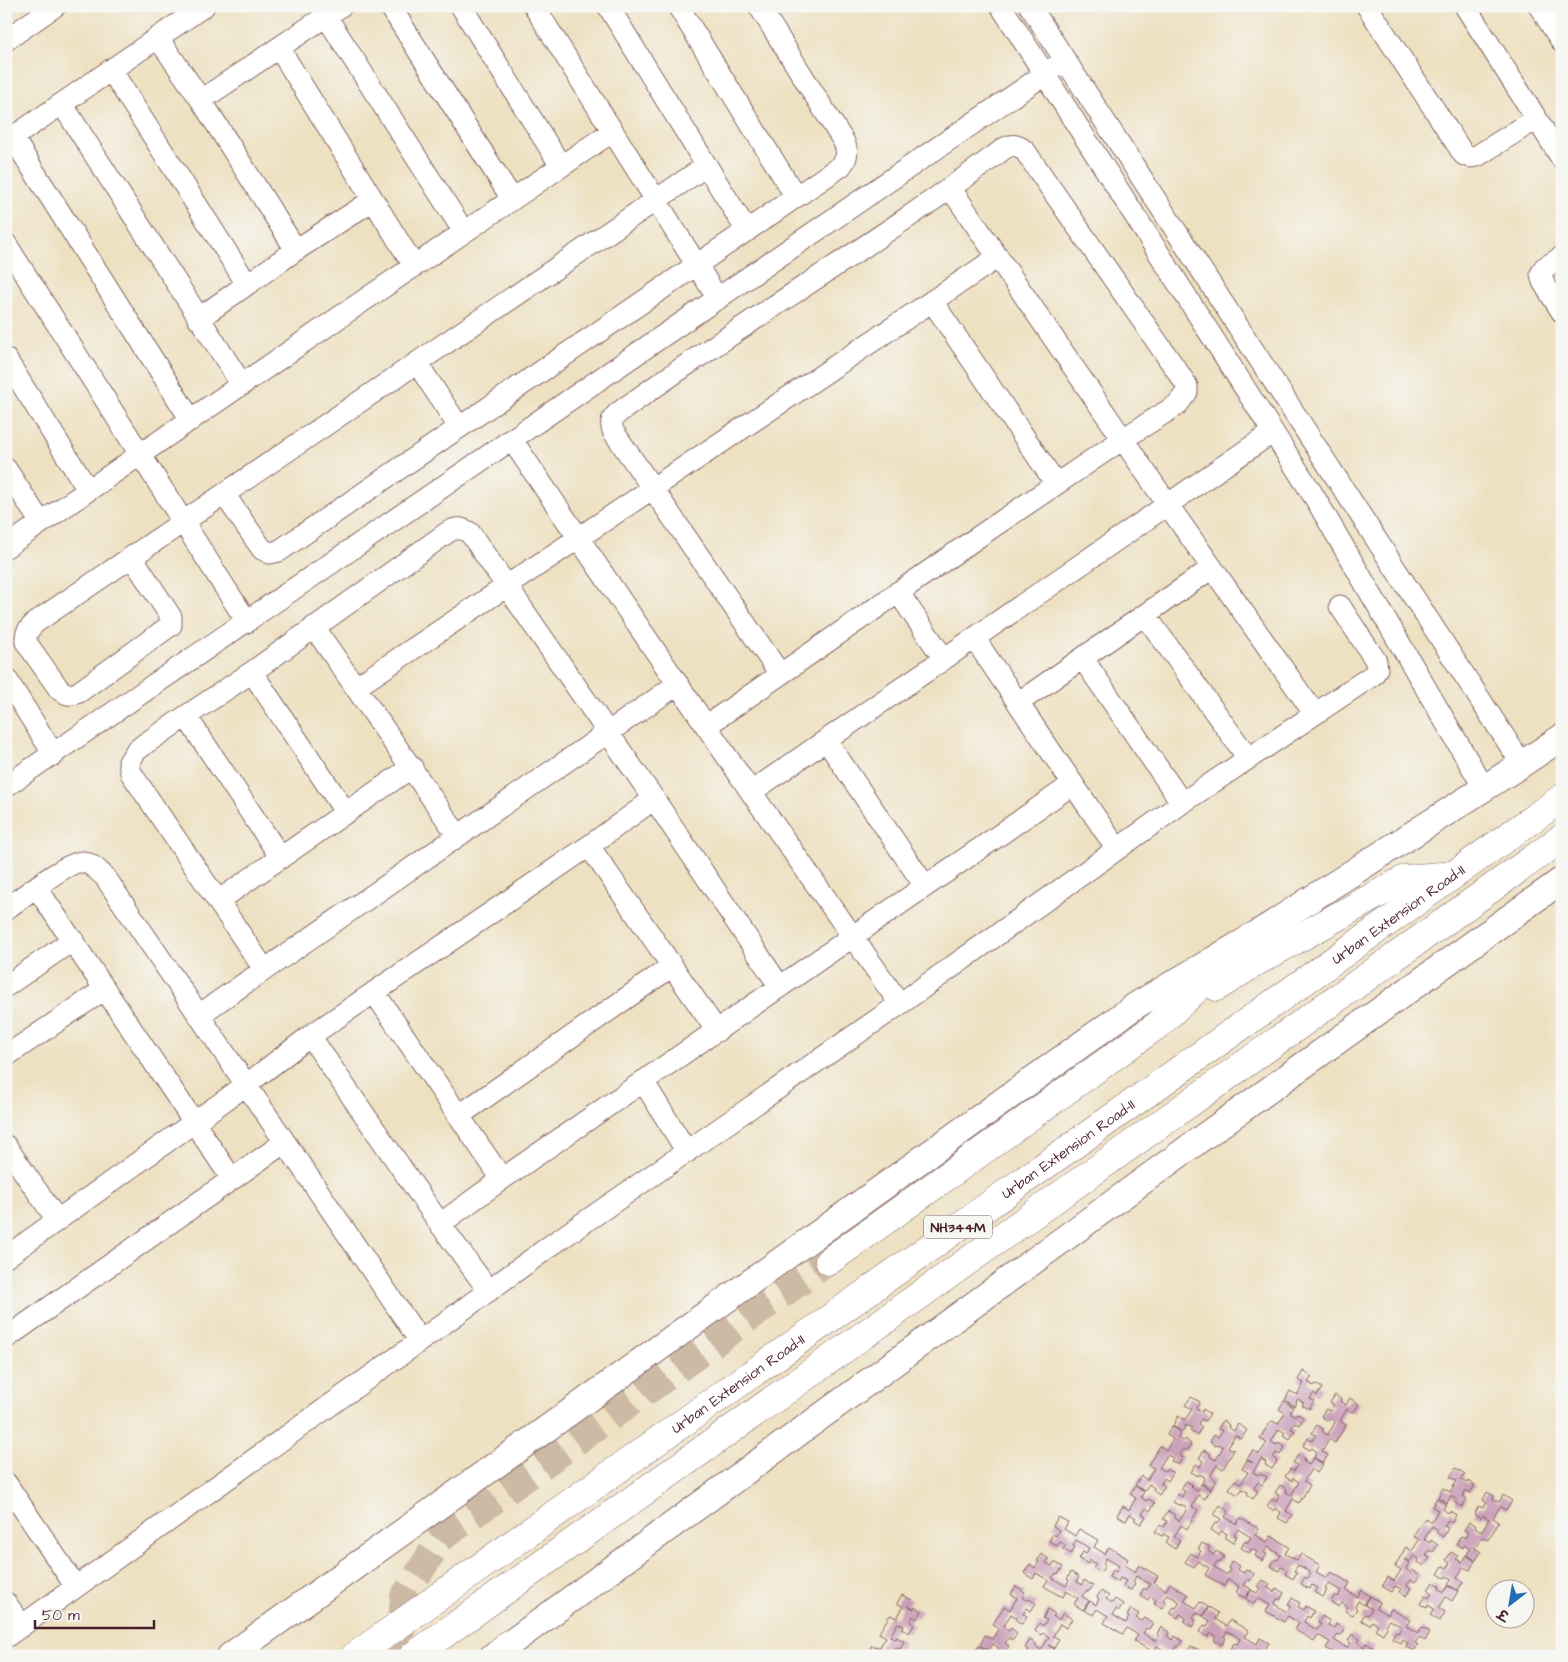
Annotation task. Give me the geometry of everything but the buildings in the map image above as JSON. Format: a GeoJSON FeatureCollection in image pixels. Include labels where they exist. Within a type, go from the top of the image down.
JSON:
{"type":"FeatureCollection","features":[{"type":"Feature","properties":{"kind":"highway","name":"Urban Extension Road-II"},"geometry":{"type":"LineString","coordinates":[[355,1656],[1562,798]]}},
{"type":"Feature","properties":{"kind":"highway","name":"NH344M"},"geometry":{"type":"LineString","coordinates":[[413,1656],[1562,838]]}},
{"type":"Feature","properties":{"kind":"highway"},"geometry":{"type":"LineString","coordinates":[[829,1261],[1159,1024],[1258,961],[1405,880],[1454,876]]}},
{"type":"Feature","properties":{"kind":"highway"},"geometry":{"type":"LineString","coordinates":[[1159,1024],[1252,937]]}},
{"type":"Feature","properties":{"kind":"main road"},"geometry":{"type":"LineString","coordinates":[[230,1656],[1134,1006],[1252,937],[1562,737]]}},
{"type":"Feature","properties":{"kind":"main road"},"geometry":{"type":"LineString","coordinates":[[502,1652],[1198,1141],[1562,880]]}},
{"type":"Feature","properties":{"kind":"street"},"geometry":{"type":"LineString","coordinates":[[6,40],[55,6]]}},
{"type":"Feature","properties":{"kind":"street"},"geometry":{"type":"LineString","coordinates":[[191,420],[10,140],[204,6]]}},
{"type":"Feature","properties":{"kind":"street"},"geometry":{"type":"LineString","coordinates":[[390,6],[512,199]]}},
{"type":"Feature","properties":{"kind":"street"},"geometry":{"type":"LineString","coordinates":[[461,6],[561,166]]}},
{"type":"Feature","properties":{"kind":"street"},"geometry":{"type":"LineString","coordinates":[[534,6],[718,299]]}},
{"type":"Feature","properties":{"kind":"street"},"geometry":{"type":"LineString","coordinates":[[608,6],[747,231]]}},
{"type":"Feature","properties":{"kind":"street"},"geometry":{"type":"LineString","coordinates":[[678,6],[796,197]]}},
{"type":"Feature","properties":{"kind":"street"},"geometry":{"type":"LineString","coordinates":[[224,494],[262,549],[270,552],[279,551],[841,166],[847,159],[848,151],[760,6]]}},
{"type":"Feature","properties":{"kind":"street"},"geometry":{"type":"LineString","coordinates":[[1001,6],[1130,205],[1315,498],[1484,788]]}},
{"type":"Feature","properties":{"kind":"street"},"geometry":{"type":"LineString","coordinates":[[1030,6],[1522,764]]}},
{"type":"Feature","properties":{"kind":"street"},"geometry":{"type":"LineString","coordinates":[[1367,6],[1464,155],[1470,157],[1477,156],[1536,119]]}},
{"type":"Feature","properties":{"kind":"street"},"geometry":{"type":"LineString","coordinates":[[1466,6],[1562,159]]}},
{"type":"Feature","properties":{"kind":"street"},"geometry":{"type":"LineString","coordinates":[[1542,7],[1562,42]]}},
{"type":"Feature","properties":{"kind":"street"},"geometry":{"type":"LineString","coordinates":[[201,100],[334,11],[464,232]]}},
{"type":"Feature","properties":{"kind":"street"},"geometry":{"type":"LineString","coordinates":[[158,38],[201,100],[296,250]]}},
{"type":"Feature","properties":{"kind":"street"},"geometry":{"type":"LineString","coordinates":[[279,48],[414,266]]}},
{"type":"Feature","properties":{"kind":"street"},"geometry":{"type":"LineString","coordinates":[[6,786],[1064,61]]}},
{"type":"Feature","properties":{"kind":"street"},"geometry":{"type":"LineString","coordinates":[[111,70],[247,284]]}},
{"type":"Feature","properties":{"kind":"street"},"geometry":{"type":"LineString","coordinates":[[62,104],[242,385]]}},
{"type":"Feature","properties":{"kind":"street"},"geometry":{"type":"LineString","coordinates":[[6,547],[613,131]]}},
{"type":"Feature","properties":{"kind":"street"},"geometry":{"type":"LineString","coordinates":[[706,726],[898,592],[1177,404],[1187,392],[1187,386],[1182,378],[1025,151],[1019,146],[1012,145],[1005,148],[951,189],[665,379],[612,419],[613,431],[780,674]]}},
{"type":"Feature","properties":{"kind":"street"},"geometry":{"type":"LineString","coordinates":[[132,557],[171,617],[171,625],[79,692],[73,695],[66,695],[59,689],[26,642],[25,635],[28,629],[36,622],[706,166]]}},
{"type":"Feature","properties":{"kind":"street"},"geometry":{"type":"LineString","coordinates":[[951,189],[1168,505],[1314,713]]}},
{"type":"Feature","properties":{"kind":"street"},"geometry":{"type":"LineString","coordinates":[[198,319],[296,250],[373,200]]}},
{"type":"Feature","properties":{"kind":"street"},"geometry":{"type":"LineString","coordinates":[[6,244],[247,622]]}},
{"type":"Feature","properties":{"kind":"street"},"geometry":{"type":"LineString","coordinates":[[356,687],[998,257]]}},
{"type":"Feature","properties":{"kind":"street"},"geometry":{"type":"LineString","coordinates":[[1562,257],[1544,268],[1541,274],[1543,282],[1562,312]]}},
{"type":"Feature","properties":{"kind":"street"},"geometry":{"type":"LineString","coordinates":[[932,301],[1056,484]]}},
{"type":"Feature","properties":{"kind":"street"},"geometry":{"type":"LineString","coordinates":[[6,359],[88,490]]}},
{"type":"Feature","properties":{"kind":"street"},"geometry":{"type":"LineString","coordinates":[[417,363],[459,427]]}},
{"type":"Feature","properties":{"kind":"street"},"geometry":{"type":"LineString","coordinates":[[751,792],[1273,432]]}},
{"type":"Feature","properties":{"kind":"street"},"geometry":{"type":"LineString","coordinates":[[512,440],[751,792],[900,1004]]}},
{"type":"Feature","properties":{"kind":"street"},"geometry":{"type":"LineString","coordinates":[[6,469],[41,523]]}},
{"type":"Feature","properties":{"kind":"street"},"geometry":{"type":"LineString","coordinates":[[264,970],[132,773],[129,762],[136,751],[252,672],[448,532],[456,528],[463,528],[470,533],[608,732],[780,987]]}},
{"type":"Feature","properties":{"kind":"street"},"geometry":{"type":"LineString","coordinates":[[1018,703],[1146,616],[1212,568]]}},
{"type":"Feature","properties":{"kind":"street"},"geometry":{"type":"LineString","coordinates":[[898,592],[944,659]]}},
{"type":"Feature","properties":{"kind":"street"},"geometry":{"type":"LineString","coordinates":[[6,1603],[14,1632],[420,1342],[550,1246],[900,1004],[1182,803],[1373,675],[1376,669],[1376,660],[1340,606]]}},
{"type":"Feature","properties":{"kind":"street"},"geometry":{"type":"LineString","coordinates":[[1146,616],[1248,758]]}},
{"type":"Feature","properties":{"kind":"street"},"geometry":{"type":"LineString","coordinates":[[314,627],[458,836]]}},
{"type":"Feature","properties":{"kind":"street"},"geometry":{"type":"LineString","coordinates":[[974,638],[1117,849]]}},
{"type":"Feature","properties":{"kind":"street"},"geometry":{"type":"LineString","coordinates":[[1084,659],[1182,803]]}},
{"type":"Feature","properties":{"kind":"street"},"geometry":{"type":"LineString","coordinates":[[252,672],[346,813]]}},
{"type":"Feature","properties":{"kind":"street"},"geometry":{"type":"LineString","coordinates":[[6,678],[54,754]]}},
{"type":"Feature","properties":{"kind":"street"},"geometry":{"type":"LineString","coordinates":[[199,1015],[678,684]]}},
{"type":"Feature","properties":{"kind":"street"},"geometry":{"type":"LineString","coordinates":[[186,716],[281,858]]}},
{"type":"Feature","properties":{"kind":"street"},"geometry":{"type":"LineString","coordinates":[[826,740],[925,886]]}},
{"type":"Feature","properties":{"kind":"street"},"geometry":{"type":"LineString","coordinates":[[218,901],[412,768]]}},
{"type":"Feature","properties":{"kind":"street"},"geometry":{"type":"LineString","coordinates":[[440,1224],[502,1179],[1073,784]]}},
{"type":"Feature","properties":{"kind":"street"},"geometry":{"type":"LineString","coordinates":[[7,1255],[246,1085],[310,1036],[589,846],[654,799]]}},
{"type":"Feature","properties":{"kind":"street"},"geometry":{"type":"LineString","coordinates":[[589,846],[716,1031]]}},
{"type":"Feature","properties":{"kind":"street"},"geometry":{"type":"LineString","coordinates":[[6,909],[68,866],[81,862],[92,865],[106,877],[420,1342]]}},
{"type":"Feature","properties":{"kind":"street"},"geometry":{"type":"LineString","coordinates":[[37,888],[195,1121],[232,1179]]}},
{"type":"Feature","properties":{"kind":"street"},"geometry":{"type":"LineString","coordinates":[[6,986],[73,940]]}},
{"type":"Feature","properties":{"kind":"street"},"geometry":{"type":"LineString","coordinates":[[460,1116],[672,966]]}},
{"type":"Feature","properties":{"kind":"street"},"geometry":{"type":"LineString","coordinates":[[6,1056],[105,989]]}},
{"type":"Feature","properties":{"kind":"street"},"geometry":{"type":"LineString","coordinates":[[374,992],[502,1179]]}},
{"type":"Feature","properties":{"kind":"street"},"geometry":{"type":"LineString","coordinates":[[310,1036],[440,1224],[489,1291]]}},
{"type":"Feature","properties":{"kind":"street"},"geometry":{"type":"LineString","coordinates":[[644,1081],[687,1152]]}},
{"type":"Feature","properties":{"kind":"street"},"geometry":{"type":"LineString","coordinates":[[6,1338],[285,1142]]}},
{"type":"Feature","properties":{"kind":"street"},"geometry":{"type":"LineString","coordinates":[[6,1146],[57,1220]]}},
{"type":"Feature","properties":{"kind":"street"},"geometry":{"type":"LineString","coordinates":[[6,1483],[76,1587]]}},
{"type":"Feature","properties":{"kind":"tunnel"},"geometry":{"type":"LineString","coordinates":[[399,1656],[404,1597],[441,1538],[829,1261]]}}]}
